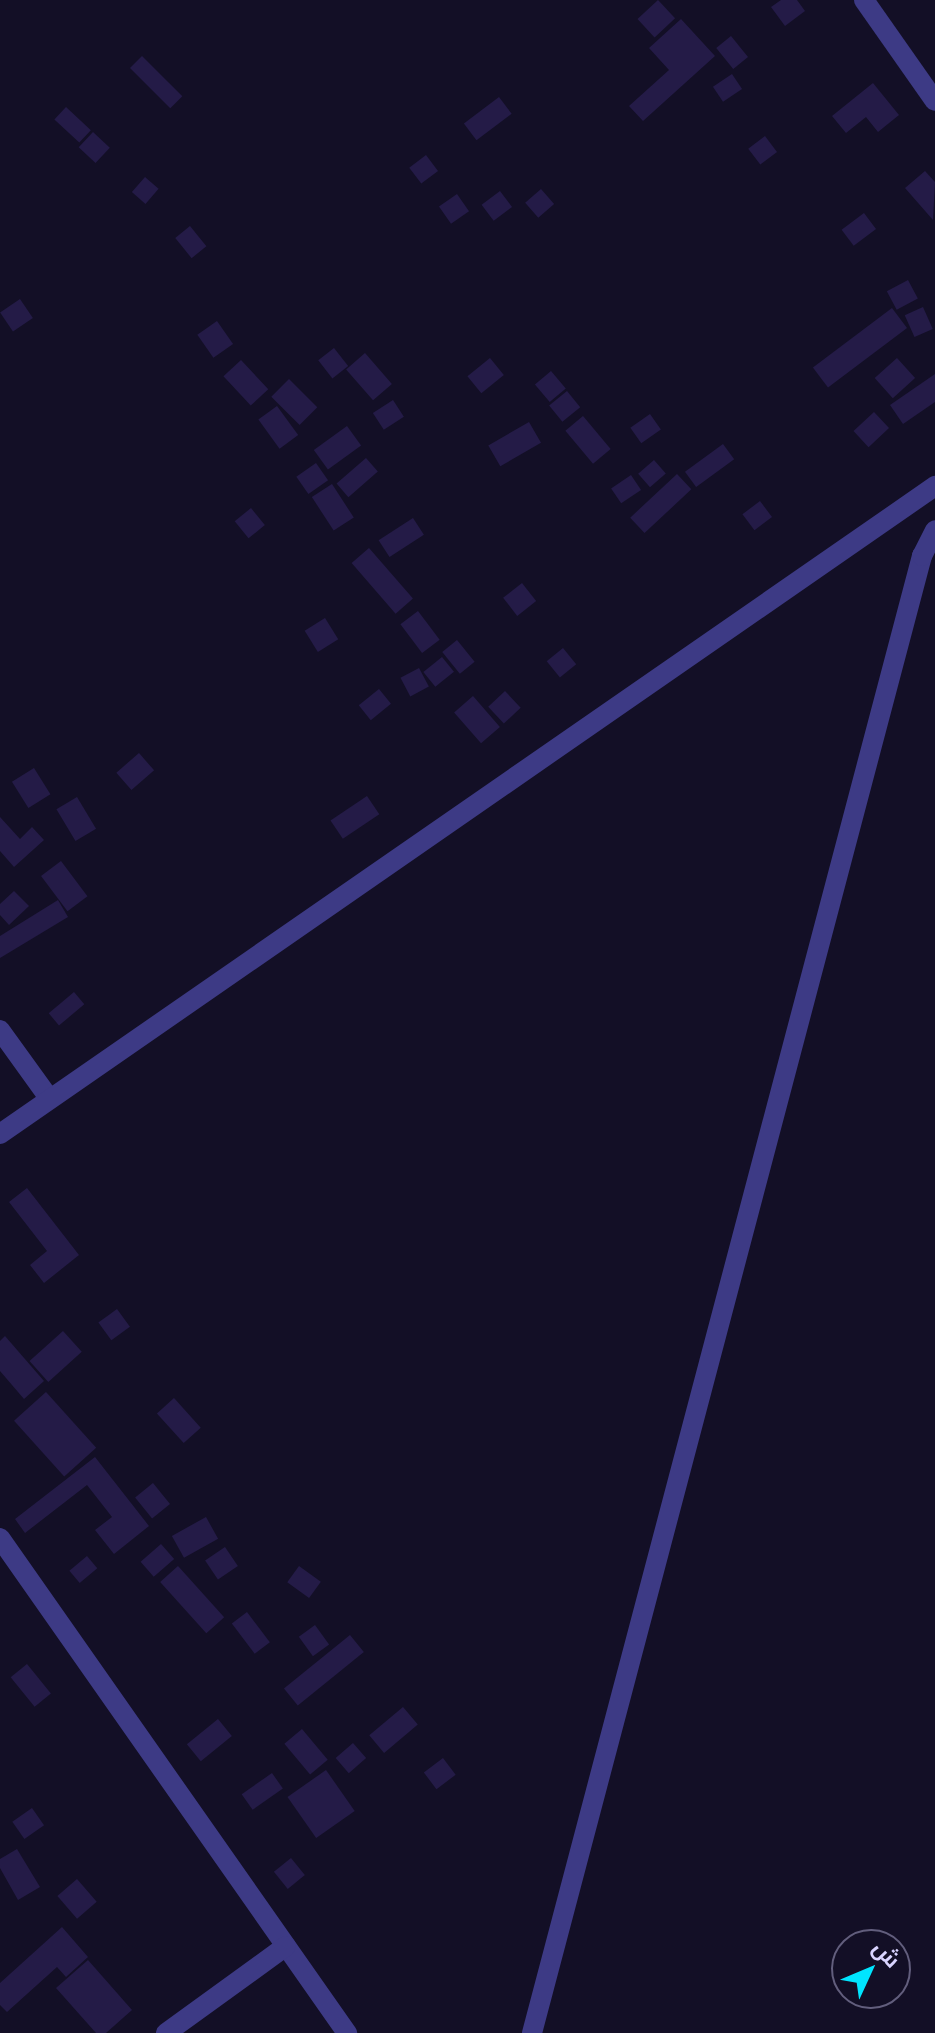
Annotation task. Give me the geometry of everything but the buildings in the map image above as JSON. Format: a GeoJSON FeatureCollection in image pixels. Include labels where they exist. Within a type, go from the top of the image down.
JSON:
{"type":"FeatureCollection","features":[{"type":"Feature","properties":{"kind":"street"},"geometry":{"type":"LineString","coordinates":[[864,0],[935,101]]}},
{"type":"Feature","properties":{"kind":"street"},"geometry":{"type":"LineString","coordinates":[[0,1134],[935,486]]}},
{"type":"Feature","properties":{"kind":"street"},"geometry":{"type":"LineString","coordinates":[[532,2033],[922,556],[935,530]]}},
{"type":"Feature","properties":{"kind":"street"},"geometry":{"type":"LineString","coordinates":[[0,1030],[49,1098]]}},
{"type":"Feature","properties":{"kind":"street"},"geometry":{"type":"LineString","coordinates":[[0,1538],[347,2033]]}},
{"type":"Feature","properties":{"kind":"street"},"geometry":{"type":"LineString","coordinates":[[166,2033],[286,1946]]}}]}
